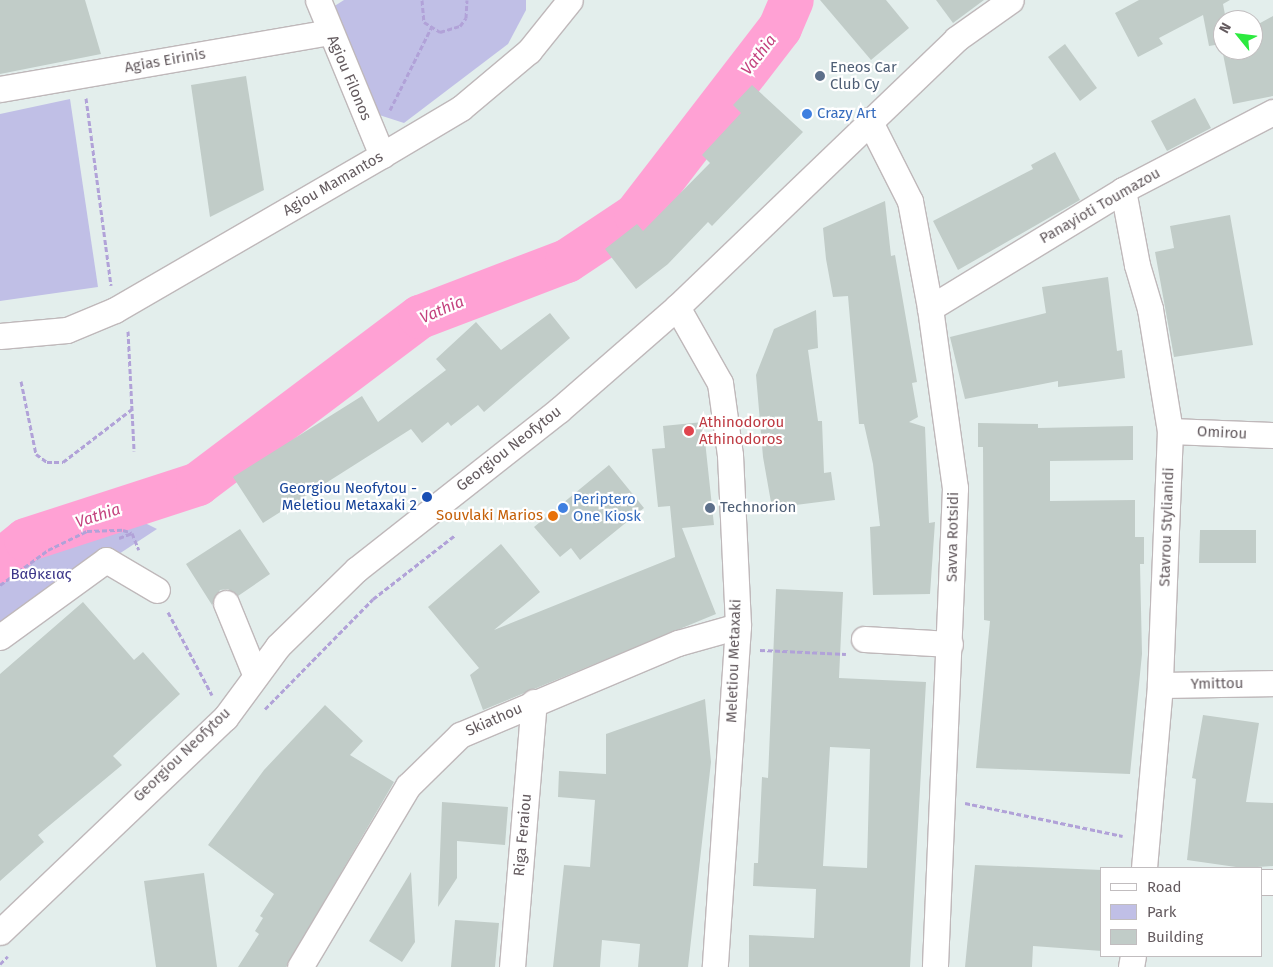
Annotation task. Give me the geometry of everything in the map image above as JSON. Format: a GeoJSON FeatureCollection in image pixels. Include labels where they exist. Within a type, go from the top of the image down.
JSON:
{"type":"FeatureCollection","features":[{"type":"Feature","properties":{"kind":"street","name":"Agiou Filonos"},"geometry":{"type":"LineString","coordinates":[[318,0],[329,32],[379,146]]}},
{"type":"Feature","properties":{"kind":"street","name":"Agiou Mamantos"},"geometry":{"type":"LineString","coordinates":[[0,336],[67,330],[121,307],[379,146],[461,108],[529,51],[570,0]]}},
{"type":"Feature","properties":{"kind":"street","name":"Georgiou Neofytou"},"geometry":{"type":"LineString","coordinates":[[0,932],[225,718],[256,674],[357,569],[559,410],[677,307],[956,38],[1011,0]]}},
{"type":"Feature","properties":{"kind":"street","name":"Agias Eirinis"},"geometry":{"type":"LineString","coordinates":[[0,89],[329,32]]}},
{"type":"Feature","properties":{"kind":"street","name":"Panayioti Toumazou"},"geometry":{"type":"LineString","coordinates":[[930,308],[1123,190],[1273,112]]}},
{"type":"Feature","properties":{"kind":"street","name":"Savva Rotsidi"},"geometry":{"type":"LineString","coordinates":[[869,120],[910,201],[930,308],[954,488],[950,644],[935,967]]}},
{"type":"Feature","properties":{"kind":"street","name":"Stavrou Stylianidi"},"geometry":{"type":"LineString","coordinates":[[1123,190],[1137,264],[1150,309],[1170,430],[1160,685],[1144,867]]}},
{"type":"Feature","properties":{"kind":"street","name":"Meletiou Metaxaki"},"geometry":{"type":"LineString","coordinates":[[677,307],[720,382],[730,455],[737,638],[715,967]]}},
{"type":"Feature","properties":{"kind":"street","name":"Omirou"},"geometry":{"type":"LineString","coordinates":[[1170,430],[1273,435]]}},
{"type":"Feature","properties":{"kind":"street"},"geometry":{"type":"LineString","coordinates":[[0,637],[106,560],[157,590]]}},
{"type":"Feature","properties":{"kind":"street"},"geometry":{"type":"LineString","coordinates":[[226,603],[256,674]]}},
{"type":"Feature","properties":{"kind":"street","name":"Skiathou"},"geometry":{"type":"LineString","coordinates":[[300,967],[408,786],[460,735],[678,642],[737,638]]}},
{"type":"Feature","properties":{"kind":"street"},"geometry":{"type":"LineString","coordinates":[[864,639],[950,644]]}},
{"type":"Feature","properties":{"kind":"street","name":"Ymittou"},"geometry":{"type":"LineString","coordinates":[[1160,685],[1273,683]]}},
{"type":"Feature","properties":{"kind":"street","name":"Riga Feraiou"},"geometry":{"type":"LineString","coordinates":[[512,967],[534,702]]}},
{"type":"Feature","properties":{"kind":"path"},"geometry":{"type":"LineString","coordinates":[[422,0],[421,13],[431,28],[445,32],[460,26],[466,18],[466,0]]}},
{"type":"Feature","properties":{"kind":"path"},"geometry":{"type":"LineString","coordinates":[[379,146],[431,28]]}},
{"type":"Feature","properties":{"kind":"path"},"geometry":{"type":"LineString","coordinates":[[83,75],[121,307],[132,408],[134,451]]}},
{"type":"Feature","properties":{"kind":"path"},"geometry":{"type":"LineString","coordinates":[[21,381],[36,454],[47,462],[63,462],[132,408]]}},
{"type":"Feature","properties":{"kind":"path"},"geometry":{"type":"LineString","coordinates":[[0,585],[48,550],[87,531],[132,533]]}},
{"type":"Feature","properties":{"kind":"path"},"geometry":{"type":"LineString","coordinates":[[157,590],[225,718]]}},
{"type":"Feature","properties":{"kind":"path"},"geometry":{"type":"LineString","coordinates":[[737,638],[864,655],[864,639]]}},
{"type":"Feature","properties":{"kind":"path"},"geometry":{"type":"LineString","coordinates":[[943,798],[1146,840]]}},
{"type":"Feature","properties":{"kind":"green space"},"geometry":{"type":"Polygon","coordinates":[[[344,0],[526,0],[526,10],[508,44],[404,123],[373,113],[333,7],[344,0]]]}},
{"type":"Feature","properties":{"kind":"green space"},"geometry":{"type":"Polygon","coordinates":[[[70,99],[98,287],[0,301],[0,114],[70,99]]]}},
{"type":"Feature","properties":{"kind":"green space","name":"Βαθκειας"},"geometry":{"type":"Polygon","coordinates":[[[131,516],[157,529],[0,632],[0,573],[28,552],[131,516]]]}},
{"type":"Feature","properties":{"kind":"building"},"geometry":{"type":"Polygon","coordinates":[[[0,0],[85,0],[101,54],[0,74],[0,0]]]}},
{"type":"Feature","properties":{"kind":"building"},"geometry":{"type":"Polygon","coordinates":[[[820,0],[886,0],[909,28],[871,60],[820,0]]]}},
{"type":"Feature","properties":{"kind":"building"},"geometry":{"type":"Polygon","coordinates":[[[936,0],[984,0],[953,23],[936,0]]]}},
{"type":"Feature","properties":{"kind":"building"},"geometry":{"type":"Polygon","coordinates":[[[1139,0],[1230,0],[1223,4],[1224,10],[1213,10],[1213,45],[1209,46],[1203,15],[1159,38],[1163,44],[1138,57],[1115,13],[1139,0]]]}},
{"type":"Feature","properties":{"kind":"building"},"geometry":{"type":"Polygon","coordinates":[[[1273,16],[1273,96],[1233,104],[1224,60],[1263,60],[1263,22],[1273,16]]]}},
{"type":"Feature","properties":{"kind":"building"},"geometry":{"type":"Polygon","coordinates":[[[1065,44],[1097,88],[1080,101],[1048,57],[1065,44]]]}},
{"type":"Feature","properties":{"kind":"building"},"geometry":{"type":"Polygon","coordinates":[[[246,76],[264,190],[210,217],[191,85],[246,76]]]}},
{"type":"Feature","properties":{"kind":"building"},"geometry":{"type":"Polygon","coordinates":[[[752,85],[803,132],[712,226],[708,222],[668,264],[636,289],[605,249],[637,224],[643,231],[710,163],[702,155],[741,113],[733,105],[752,85]]]}},
{"type":"Feature","properties":{"kind":"building"},"geometry":{"type":"Polygon","coordinates":[[[1195,98],[1211,128],[1167,151],[1151,121],[1195,98]]]}},
{"type":"Feature","properties":{"kind":"building"},"geometry":{"type":"Polygon","coordinates":[[[1055,152],[1080,200],[958,270],[933,221],[1033,169],[1031,165],[1055,152]]]}},
{"type":"Feature","properties":{"kind":"building"},"geometry":{"type":"Polygon","coordinates":[[[885,201],[891,256],[895,255],[917,382],[912,383],[918,417],[909,422],[925,427],[929,523],[935,522],[930,594],[873,595],[870,527],[880,526],[873,464],[864,424],[859,424],[848,296],[833,297],[826,259],[823,228],[885,201]]]}},
{"type":"Feature","properties":{"kind":"building"},"geometry":{"type":"Polygon","coordinates":[[[1230,215],[1253,345],[1174,357],[1155,252],[1174,248],[1170,226],[1230,215]]]}},
{"type":"Feature","properties":{"kind":"building"},"geometry":{"type":"Polygon","coordinates":[[[1108,277],[1117,351],[1122,350],[1125,378],[1058,387],[1058,381],[965,399],[950,337],[1046,313],[1042,287],[1108,277]]]}},
{"type":"Feature","properties":{"kind":"building"},"geometry":{"type":"Polygon","coordinates":[[[816,310],[818,348],[808,350],[818,421],[822,421],[824,473],[831,472],[835,500],[772,508],[763,457],[756,375],[774,329],[816,310]]]}},
{"type":"Feature","properties":{"kind":"building"},"geometry":{"type":"Polygon","coordinates":[[[550,313],[570,338],[484,412],[478,405],[451,426],[448,422],[422,443],[411,429],[263,523],[233,477],[362,396],[378,422],[446,370],[436,359],[476,322],[501,350],[550,313]]]}},
{"type":"Feature","properties":{"kind":"building"},"geometry":{"type":"Polygon","coordinates":[[[703,422],[714,525],[682,528],[716,614],[483,710],[470,675],[479,668],[428,607],[501,544],[540,592],[494,630],[675,557],[670,506],[658,507],[652,449],[665,448],[663,426],[703,422]]]}},
{"type":"Feature","properties":{"kind":"building"},"geometry":{"type":"Polygon","coordinates":[[[978,423],[1038,424],[1038,428],[1133,426],[1133,460],[1050,461],[1050,501],[1135,500],[1135,537],[1144,537],[1144,564],[1140,564],[1142,654],[1130,774],[976,768],[990,621],[984,620],[983,447],[978,447],[978,423]]]}},
{"type":"Feature","properties":{"kind":"building"},"geometry":{"type":"Polygon","coordinates":[[[609,465],[644,508],[580,560],[571,548],[560,557],[534,527],[609,465]]]}},
{"type":"Feature","properties":{"kind":"building"},"geometry":{"type":"Polygon","coordinates":[[[240,529],[270,574],[238,596],[228,589],[220,590],[212,605],[186,564],[240,529]]]}},
{"type":"Feature","properties":{"kind":"building"},"geometry":{"type":"Polygon","coordinates":[[[1200,530],[1256,530],[1256,563],[1199,563],[1200,530]]]}},
{"type":"Feature","properties":{"kind":"building"},"geometry":{"type":"Polygon","coordinates":[[[776,589],[843,592],[839,678],[926,682],[910,967],[749,967],[749,935],[814,938],[816,889],[753,886],[754,863],[758,863],[762,777],[768,778],[776,589]],[[830,747],[823,866],[867,868],[870,749],[830,747]]]}},
{"type":"Feature","properties":{"kind":"building"},"geometry":{"type":"Polygon","coordinates":[[[83,602],[134,660],[143,652],[180,694],[113,756],[122,765],[38,835],[44,842],[0,881],[0,674],[83,602]]]}},
{"type":"Feature","properties":{"kind":"building"},"geometry":{"type":"Polygon","coordinates":[[[705,699],[711,762],[688,967],[638,967],[640,944],[602,940],[600,967],[553,967],[564,865],[590,867],[595,800],[558,797],[559,771],[606,774],[606,734],[705,699]]]}},
{"type":"Feature","properties":{"kind":"building"},"geometry":{"type":"Polygon","coordinates":[[[325,705],[363,741],[350,755],[394,782],[286,967],[238,967],[259,934],[255,931],[263,918],[260,916],[274,894],[208,845],[264,770],[325,705]]]}},
{"type":"Feature","properties":{"kind":"building"},"geometry":{"type":"Polygon","coordinates":[[[1203,715],[1259,723],[1246,802],[1273,803],[1273,866],[1236,867],[1187,860],[1196,779],[1192,778],[1203,715]]]}},
{"type":"Feature","properties":{"kind":"building"},"geometry":{"type":"Polygon","coordinates":[[[442,802],[508,807],[505,845],[457,841],[457,878],[438,907],[442,802]]]}},
{"type":"Feature","properties":{"kind":"building"},"geometry":{"type":"Polygon","coordinates":[[[975,865],[1100,870],[1100,951],[1033,946],[1032,967],[965,967],[975,865]]]}},
{"type":"Feature","properties":{"kind":"building"},"geometry":{"type":"Polygon","coordinates":[[[411,872],[415,942],[402,962],[369,941],[411,872]]]}},
{"type":"Feature","properties":{"kind":"building"},"geometry":{"type":"Polygon","coordinates":[[[204,873],[217,967],[156,967],[144,881],[204,873]]]}},
{"type":"Feature","properties":{"kind":"building"},"geometry":{"type":"Polygon","coordinates":[[[455,920],[499,923],[495,967],[451,967],[455,920]]]}},
{"type":"Feature","properties":{"kind":"waterway","name":"Vathia"},"geometry":{"type":"LineString","coordinates":[[0,561],[26,540],[198,484],[420,317],[567,261],[636,215],[780,28],[792,0]]}},
{"type":"Feature","properties":{"kind":"place","name":"Eneos Car Club Cy"},"geometry":{"type":"Point","coordinates":[820,76]}},
{"type":"Feature","properties":{"kind":"place","name":"Crazy Art"},"geometry":{"type":"Point","coordinates":[807,114]}},
{"type":"Feature","properties":{"kind":"place","name":"Athinodorou Athinodoros"},"geometry":{"type":"Point","coordinates":[689,431]}},
{"type":"Feature","properties":{"kind":"place","name":"Georgiou Neofytou - Meletiou Metaxaki 2"},"geometry":{"type":"Point","coordinates":[427,497]}},
{"type":"Feature","properties":{"kind":"place","name":"Periptero One Kiosk"},"geometry":{"type":"Point","coordinates":[563,508]}},
{"type":"Feature","properties":{"kind":"place","name":"Technorion"},"geometry":{"type":"Point","coordinates":[710,508]}},
{"type":"Feature","properties":{"kind":"place","name":"Souvlaki Marios"},"geometry":{"type":"Point","coordinates":[553,516]}}]}
